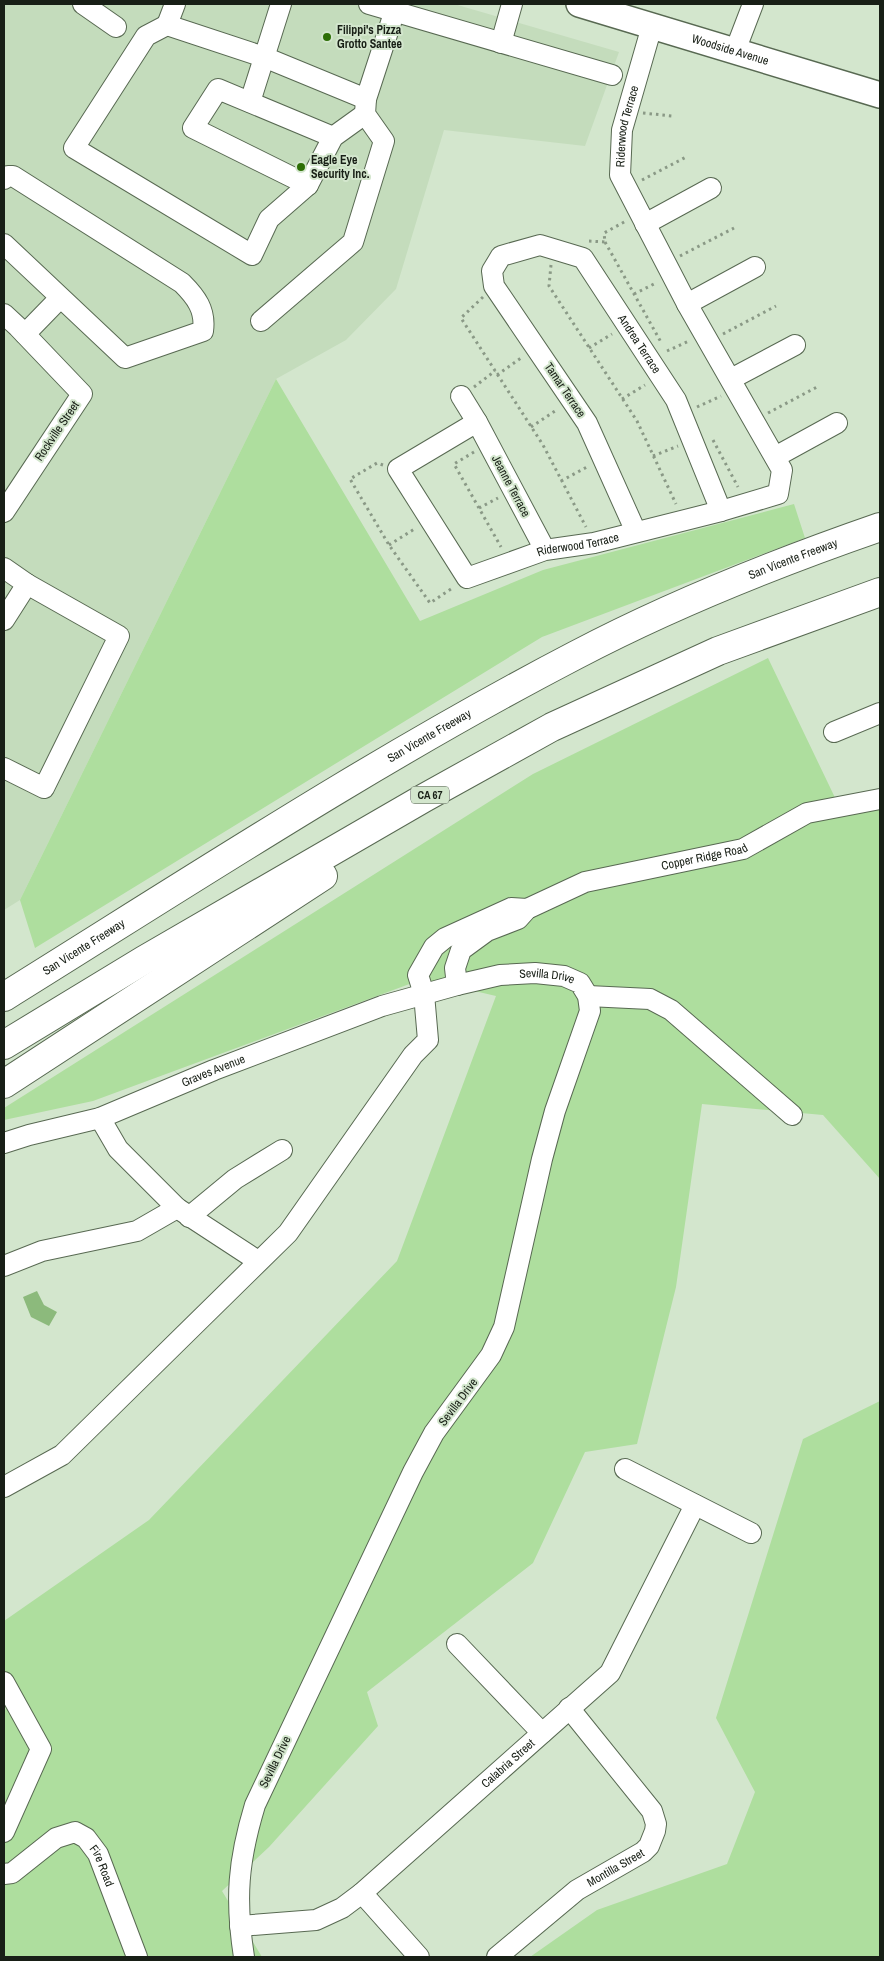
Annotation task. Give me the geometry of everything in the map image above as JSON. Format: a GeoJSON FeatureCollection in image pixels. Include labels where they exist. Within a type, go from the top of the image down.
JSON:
{"type":"FeatureCollection","features":[{"type":"Feature","properties":{"kind":"highway","name":"San Vicente Freeway"},"geometry":{"type":"LineString","coordinates":[[4,998],[340,787],[458,718],[578,654],[708,593],[813,550],[880,527]]}},
{"type":"Feature","properties":{"kind":"highway","name":"CA 67"},"geometry":{"type":"LineString","coordinates":[[4,1045],[152,955],[424,798],[552,728],[718,651],[880,592]]}},
{"type":"Feature","properties":{"kind":"highway"},"geometry":{"type":"LineString","coordinates":[[4,1084],[552,728]]}},
{"type":"Feature","properties":{"kind":"highway"},"geometry":{"type":"LineString","coordinates":[[4,980],[63,960]]}},
{"type":"Feature","properties":{"kind":"main road","name":"Woodside Avenue"},"geometry":{"type":"LineString","coordinates":[[579,4],[880,95]]}},
{"type":"Feature","properties":{"kind":"street"},"geometry":{"type":"LineString","coordinates":[[83,4],[116,27]]}},
{"type":"Feature","properties":{"kind":"street"},"geometry":{"type":"LineString","coordinates":[[175,4],[167,25],[146,36],[74,148],[252,255],[268,219],[308,185],[333,137],[366,107],[396,8]]}},
{"type":"Feature","properties":{"kind":"street"},"geometry":{"type":"LineString","coordinates":[[250,102],[281,4]]}},
{"type":"Feature","properties":{"kind":"street"},"geometry":{"type":"LineString","coordinates":[[368,4],[396,8],[501,43],[612,75]]}},
{"type":"Feature","properties":{"kind":"street"},"geometry":{"type":"LineString","coordinates":[[501,43],[512,4]]}},
{"type":"Feature","properties":{"kind":"street"},"geometry":{"type":"LineString","coordinates":[[735,51],[753,4]]}},
{"type":"Feature","properties":{"kind":"street"},"geometry":{"type":"LineString","coordinates":[[167,25],[264,57],[366,107],[384,141],[353,242],[261,320]]}},
{"type":"Feature","properties":{"kind":"street","name":"Riderwood Terrace"},"geometry":{"type":"LineString","coordinates":[[468,578],[545,550],[594,543],[721,511],[778,494],[782,470],[734,384],[712,334],[687,304],[674,266],[642,219],[620,175],[622,130],[652,26]]}},
{"type":"Feature","properties":{"kind":"street"},"geometry":{"type":"LineString","coordinates":[[308,185],[193,128],[218,89],[333,137]]}},
{"type":"Feature","properties":{"kind":"street"},"geometry":{"type":"LineString","coordinates":[[4,179],[8,176],[13,176],[182,283],[198,300],[204,323],[204,331],[125,358],[4,244]]}},
{"type":"Feature","properties":{"kind":"street"},"geometry":{"type":"LineString","coordinates":[[642,219],[711,188]]}},
{"type":"Feature","properties":{"kind":"street","name":"Andrea Terrace"},"geometry":{"type":"LineString","coordinates":[[494,286],[492,271],[501,256],[540,246],[582,258],[676,400],[721,511]]}},
{"type":"Feature","properties":{"kind":"street"},"geometry":{"type":"LineString","coordinates":[[687,304],[755,267]]}},
{"type":"Feature","properties":{"kind":"street","name":"Tamar Terrace"},"geometry":{"type":"LineString","coordinates":[[494,286],[587,423],[636,532]]}},
{"type":"Feature","properties":{"kind":"street"},"geometry":{"type":"LineString","coordinates":[[25,334],[60,298]]}},
{"type":"Feature","properties":{"kind":"street","name":"Rockville Street"},"geometry":{"type":"LineString","coordinates":[[4,314],[82,394],[4,512]]}},
{"type":"Feature","properties":{"kind":"street"},"geometry":{"type":"LineString","coordinates":[[734,384],[795,345]]}},
{"type":"Feature","properties":{"kind":"street","name":"Jeanne Terrace"},"geometry":{"type":"LineString","coordinates":[[461,396],[477,422],[545,550]]}},
{"type":"Feature","properties":{"kind":"street"},"geometry":{"type":"LineString","coordinates":[[468,578],[398,469],[477,422]]}},
{"type":"Feature","properties":{"kind":"street"},"geometry":{"type":"LineString","coordinates":[[775,458],[837,423]]}},
{"type":"Feature","properties":{"kind":"street"},"geometry":{"type":"LineString","coordinates":[[4,568],[26,584],[118,636],[44,788],[4,768]]}},
{"type":"Feature","properties":{"kind":"street"},"geometry":{"type":"LineString","coordinates":[[4,620],[26,584]]}},
{"type":"Feature","properties":{"kind":"street"},"geometry":{"type":"LineString","coordinates":[[834,732],[880,713]]}},
{"type":"Feature","properties":{"kind":"street","name":"Copper Ridge Road"},"geometry":{"type":"LineString","coordinates":[[457,985],[455,968],[461,950],[487,931],[518,919],[527,909],[585,882],[743,850],[807,812],[880,799]]}},
{"type":"Feature","properties":{"kind":"street","name":"Copper Ridge Road"},"geometry":{"type":"LineString","coordinates":[[258,1261],[288,1232],[412,1055],[428,1040],[424,994],[418,975],[434,947],[445,938],[496,914],[511,908],[527,909]]}},
{"type":"Feature","properties":{"kind":"street","name":"Sevilla Drive"},"geometry":{"type":"LineString","coordinates":[[244,1957],[238,1896],[241,1862],[255,1804],[413,1472],[434,1433],[491,1355],[504,1327],[542,1159],[555,1111],[590,1012],[588,996],[580,983],[564,976],[535,973],[500,975],[424,994]]}},
{"type":"Feature","properties":{"kind":"street","name":"Graves Avenue"},"geometry":{"type":"LineString","coordinates":[[4,1143],[100,1118],[214,1070],[327,1026],[424,994]]}},
{"type":"Feature","properties":{"kind":"street"},"geometry":{"type":"LineString","coordinates":[[588,996],[650,999],[671,1010],[792,1115]]}},
{"type":"Feature","properties":{"kind":"street"},"geometry":{"type":"LineString","coordinates":[[4,1487],[62,1455],[258,1261],[183,1213],[118,1149],[100,1118]]}},
{"type":"Feature","properties":{"kind":"street"},"geometry":{"type":"LineString","coordinates":[[4,1266],[42,1251],[137,1231],[183,1213],[282,1150]]}},
{"type":"Feature","properties":{"kind":"street"},"geometry":{"type":"LineString","coordinates":[[625,1469],[751,1533]]}},
{"type":"Feature","properties":{"kind":"street","name":"Calabria Street"},"geometry":{"type":"LineString","coordinates":[[240,1926],[316,1920],[342,1908],[362,1894],[610,1673],[695,1505]]}},
{"type":"Feature","properties":{"kind":"street"},"geometry":{"type":"LineString","coordinates":[[457,1644],[542,1733]]}},
{"type":"Feature","properties":{"kind":"street"},"geometry":{"type":"LineString","coordinates":[[4,1682],[41,1749],[4,1832]]}},
{"type":"Feature","properties":{"kind":"street","name":"Montilla Street"},"geometry":{"type":"LineString","coordinates":[[497,1957],[578,1890],[643,1852],[653,1839],[656,1824],[652,1811],[569,1708]]}},
{"type":"Feature","properties":{"kind":"street","name":"Fire Road"},"geometry":{"type":"LineString","coordinates":[[4,1874],[12,1873],[56,1838],[74,1832],[86,1838],[98,1854],[137,1957]]}},
{"type":"Feature","properties":{"kind":"street"},"geometry":{"type":"LineString","coordinates":[[362,1894],[419,1957]]}},
{"type":"Feature","properties":{"kind":"path"},"geometry":{"type":"LineString","coordinates":[[640,112],[672,116]]}},
{"type":"Feature","properties":{"kind":"path"},"geometry":{"type":"LineString","coordinates":[[637,182],[688,156]]}},
{"type":"Feature","properties":{"kind":"path"},"geometry":{"type":"LineString","coordinates":[[573,255],[576,241],[605,242],[604,233],[642,219]]}},
{"type":"Feature","properties":{"kind":"path"},"geometry":{"type":"LineString","coordinates":[[634,294],[734,228]]}},
{"type":"Feature","properties":{"kind":"path"},"geometry":{"type":"LineString","coordinates":[[553,249],[549,286],[637,421],[683,521]]}},
{"type":"Feature","properties":{"kind":"path"},"geometry":{"type":"LineString","coordinates":[[494,286],[461,318],[531,427],[594,543]]}},
{"type":"Feature","properties":{"kind":"path"},"geometry":{"type":"LineString","coordinates":[[667,351],[776,306]]}},
{"type":"Feature","properties":{"kind":"path"},"geometry":{"type":"LineString","coordinates":[[589,348],[626,325]]}},
{"type":"Feature","properties":{"kind":"path"},"geometry":{"type":"LineString","coordinates":[[461,396],[536,347]]}},
{"type":"Feature","properties":{"kind":"path"},"geometry":{"type":"LineString","coordinates":[[622,399],[660,376]]}},
{"type":"Feature","properties":{"kind":"path"},"geometry":{"type":"LineString","coordinates":[[696,408],[734,384]]}},
{"type":"Feature","properties":{"kind":"path"},"geometry":{"type":"LineString","coordinates":[[763,416],[817,387]]}},
{"type":"Feature","properties":{"kind":"path"},"geometry":{"type":"LineString","coordinates":[[531,427],[572,400]]}},
{"type":"Feature","properties":{"kind":"path"},"geometry":{"type":"LineString","coordinates":[[653,456],[692,441]]}},
{"type":"Feature","properties":{"kind":"path"},"geometry":{"type":"LineString","coordinates":[[488,443],[454,464],[510,563]]}},
{"type":"Feature","properties":{"kind":"path"},"geometry":{"type":"LineString","coordinates":[[561,480],[604,459]]}},
{"type":"Feature","properties":{"kind":"path"},"geometry":{"type":"LineString","coordinates":[[377,463],[350,479],[389,545],[430,603],[468,578]]}},
{"type":"Feature","properties":{"kind":"path"},"geometry":{"type":"LineString","coordinates":[[389,545],[430,519]]}},
{"type":"Feature","properties":{"kind":"shaded area"},"geometry":{"type":"Polygon","coordinates":[[[4,4],[454,4],[619,52],[585,146],[444,130],[396,289],[346,340],[276,379],[20,900],[4,910],[4,4]]]}},
{"type":"Feature","properties":{"kind":"shaded area"},"geometry":{"type":"Polygon","coordinates":[[[276,379],[420,621],[543,570],[794,504],[805,538],[542,637],[35,948],[20,900],[276,379]]]}},
{"type":"Feature","properties":{"kind":"shaded area"},"geometry":{"type":"Polygon","coordinates":[[[768,658],[839,806],[880,799],[880,1179],[823,1115],[702,1104],[676,1287],[637,1444],[585,1452],[533,1563],[367,1692],[378,1726],[269,1847],[222,1891],[262,1957],[4,1957],[4,1707],[6,1710],[4,1704],[4,1621],[149,1520],[397,1261],[496,996],[423,979],[93,1101],[4,1120],[4,1108],[533,774],[768,658]]]}},
{"type":"Feature","properties":{"kind":"shaded area"},"geometry":{"type":"Polygon","coordinates":[[[37,1291],[44,1305],[57,1312],[49,1326],[31,1317],[23,1297],[37,1291]]]}},
{"type":"Feature","properties":{"kind":"shaded area"},"geometry":{"type":"Polygon","coordinates":[[[880,1401],[880,1957],[530,1957],[597,1910],[727,1864],[755,1792],[716,1718],[803,1439],[880,1401]]]}},
{"type":"Feature","properties":{"kind":"place","name":"Filippi's Pizza Grotto Santee"},"geometry":{"type":"Point","coordinates":[327,37]}},
{"type":"Feature","properties":{"kind":"place","name":"Eagle Eye Security Inc."},"geometry":{"type":"Point","coordinates":[301,167]}}]}
